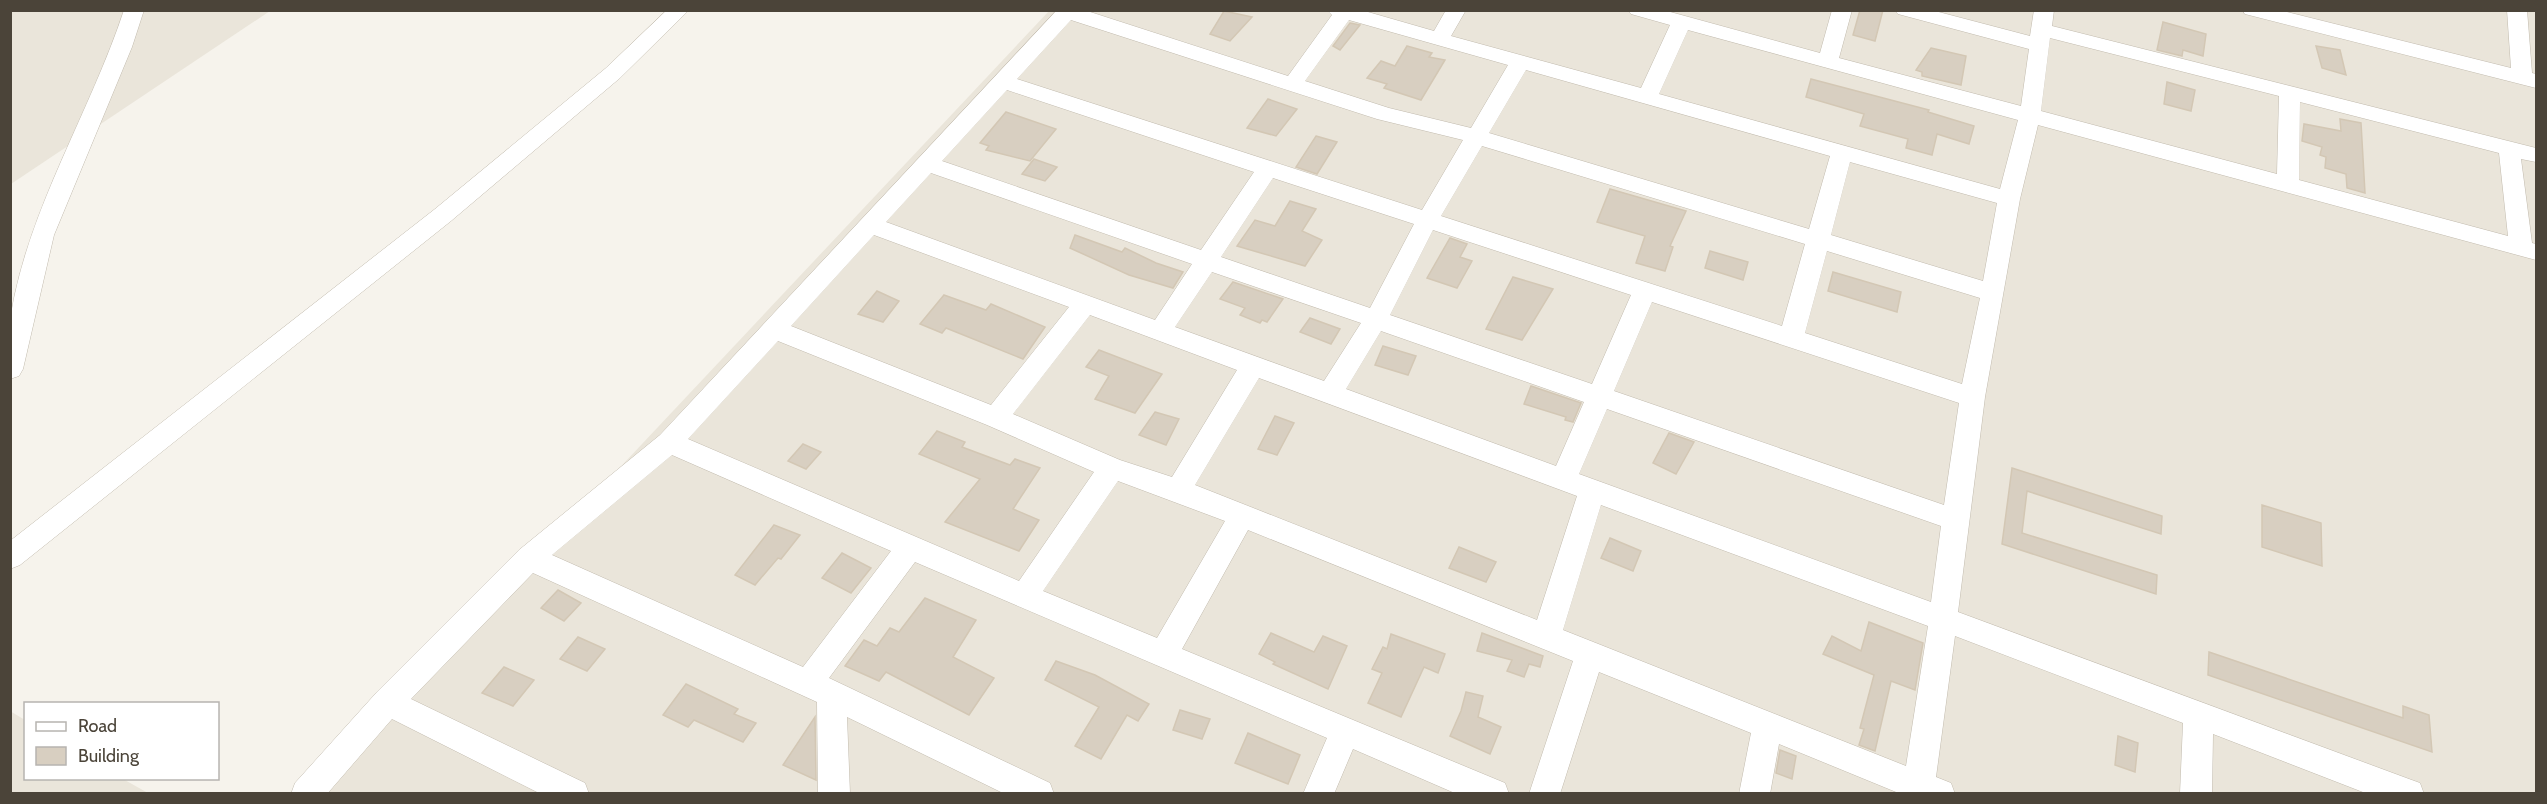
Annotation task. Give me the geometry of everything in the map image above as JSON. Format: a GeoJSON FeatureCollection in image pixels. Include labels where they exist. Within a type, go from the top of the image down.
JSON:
{"type":"FeatureCollection","features":[{"type":"Feature","properties":{"kind":"street"},"geometry":{"type":"LineString","coordinates":[[10,369],[42,235],[122,47],[134,10]]}},
{"type":"Feature","properties":{"kind":"street"},"geometry":{"type":"LineString","coordinates":[[10,557],[443,215],[613,73],[679,10]]}},
{"type":"Feature","properties":{"kind":"street"},"geometry":{"type":"LineString","coordinates":[[1439,39],[1456,10]]}},
{"type":"Feature","properties":{"kind":"street"},"geometry":{"type":"LineString","coordinates":[[1638,10],[2529,250],[2509,148]]}},
{"type":"Feature","properties":{"kind":"street"},"geometry":{"type":"LineString","coordinates":[[1828,62],[1842,10]]}},
{"type":"Feature","properties":{"kind":"street"},"geometry":{"type":"LineString","coordinates":[[1905,10],[2041,28],[2536,154]]}},
{"type":"Feature","properties":{"kind":"street"},"geometry":{"type":"LineString","coordinates":[[2252,10],[2529,79],[2517,10],[2536,15]]}},
{"type":"Feature","properties":{"kind":"street"},"geometry":{"type":"LineString","coordinates":[[306,794],[388,702],[529,558],[669,442],[1069,11],[1385,114],[1475,136],[1993,293]]}},
{"type":"Feature","properties":{"kind":"street"},"geometry":{"type":"LineString","coordinates":[[1292,85],[1343,11],[2009,199]]}},
{"type":"Feature","properties":{"kind":"street"},"geometry":{"type":"LineString","coordinates":[[1647,98],[1681,22]]}},
{"type":"Feature","properties":{"kind":"street"},"geometry":{"type":"LineString","coordinates":[[774,329],[996,418],[1112,468],[1178,490],[1929,789],[1943,620],[1972,397],[2009,199],[2030,115],[2041,28]]}},
{"type":"Feature","properties":{"kind":"street"},"geometry":{"type":"LineString","coordinates":[[1330,394],[1376,319],[1427,220],[1520,62]]}},
{"type":"Feature","properties":{"kind":"street"},"geometry":{"type":"LineString","coordinates":[[1003,82],[1972,397]]}},
{"type":"Feature","properties":{"kind":"street"},"geometry":{"type":"LineString","coordinates":[[2288,185],[2290,92]]}},
{"type":"Feature","properties":{"kind":"street"},"geometry":{"type":"LineString","coordinates":[[1791,339],[1842,153]]}},
{"type":"Feature","properties":{"kind":"street"},"geometry":{"type":"LineString","coordinates":[[927,164],[1956,520]]}},
{"type":"Feature","properties":{"kind":"street"},"geometry":{"type":"LineString","coordinates":[[1160,331],[1268,168]]}},
{"type":"Feature","properties":{"kind":"street"},"geometry":{"type":"LineString","coordinates":[[870,225],[2409,794]]}},
{"type":"Feature","properties":{"kind":"street"},"geometry":{"type":"LineString","coordinates":[[1563,481],[1645,291]]}},
{"type":"Feature","properties":{"kind":"street"},"geometry":{"type":"LineString","coordinates":[[996,418],[1084,304]]}},
{"type":"Feature","properties":{"kind":"street"},"geometry":{"type":"LineString","coordinates":[[1178,490],[1253,366]]}},
{"type":"Feature","properties":{"kind":"street"},"geometry":{"type":"LineString","coordinates":[[669,442],[1024,596],[1164,653],[1494,794]]}},
{"type":"Feature","properties":{"kind":"street"},"geometry":{"type":"LineString","coordinates":[[1024,596],[1112,468]]}},
{"type":"Feature","properties":{"kind":"street"},"geometry":{"type":"LineString","coordinates":[[1546,638],[1592,492]]}},
{"type":"Feature","properties":{"kind":"street"},"geometry":{"type":"LineString","coordinates":[[1164,653],[1242,516]]}},
{"type":"Feature","properties":{"kind":"street"},"geometry":{"type":"LineString","coordinates":[[834,794],[820,689],[911,546]]}},
{"type":"Feature","properties":{"kind":"street"},"geometry":{"type":"LineString","coordinates":[[529,558],[820,689],[1039,794]]}},
{"type":"Feature","properties":{"kind":"street"},"geometry":{"type":"LineString","coordinates":[[1544,794],[1590,655]]}},
{"type":"Feature","properties":{"kind":"street"},"geometry":{"type":"LineString","coordinates":[[388,702],[574,794]]}},
{"type":"Feature","properties":{"kind":"street"},"geometry":{"type":"LineString","coordinates":[[2196,794],[2198,715]]}},
{"type":"Feature","properties":{"kind":"street"},"geometry":{"type":"LineString","coordinates":[[1754,794],[1768,726]]}},
{"type":"Feature","properties":{"kind":"street"},"geometry":{"type":"LineString","coordinates":[[1318,794],[1346,730]]}},
{"type":"Feature","properties":{"kind":"shaded area"},"geometry":{"type":"Polygon","coordinates":[[[11,11],[270,11],[11,184],[11,11]]]}},
{"type":"Feature","properties":{"kind":"shaded area"},"geometry":{"type":"Polygon","coordinates":[[[1049,11],[2536,11],[2536,793],[313,794],[1049,11]]]}},
{"type":"Feature","properties":{"kind":"shaded area"},"geometry":{"type":"Polygon","coordinates":[[[10,711],[24,719],[24,780],[125,780],[148,793],[11,793],[10,711]]]}},
{"type":"Feature","properties":{"kind":"building"},"geometry":{"type":"Polygon","coordinates":[[[1860,10],[1883,10],[1875,41],[1853,35],[1860,10]]]}},
{"type":"Feature","properties":{"kind":"building"},"geometry":{"type":"Polygon","coordinates":[[[1224,11],[1252,17],[1230,41],[1210,34],[1224,11]]]}},
{"type":"Feature","properties":{"kind":"building"},"geometry":{"type":"Polygon","coordinates":[[[2163,22],[2206,34],[2203,56],[2183,50],[2182,56],[2157,50],[2163,22]]]}},
{"type":"Feature","properties":{"kind":"building"},"geometry":{"type":"Polygon","coordinates":[[[1350,23],[1360,25],[1340,50],[1333,46],[1350,23]]]}},
{"type":"Feature","properties":{"kind":"building"},"geometry":{"type":"Polygon","coordinates":[[[1407,46],[1432,53],[1429,57],[1445,60],[1421,100],[1384,88],[1387,84],[1367,78],[1381,61],[1395,66],[1407,46]]]}},
{"type":"Feature","properties":{"kind":"building"},"geometry":{"type":"Polygon","coordinates":[[[2316,46],[2340,50],[2346,75],[2322,68],[2316,46]]]}},
{"type":"Feature","properties":{"kind":"building"},"geometry":{"type":"Polygon","coordinates":[[[1931,48],[1966,56],[1961,85],[1922,76],[1922,72],[1916,70],[1931,48]]]}},
{"type":"Feature","properties":{"kind":"building"},"geometry":{"type":"Polygon","coordinates":[[[1811,79],[1929,110],[1928,112],[1974,126],[1969,144],[1937,134],[1932,155],[1906,148],[1908,139],[1860,126],[1864,114],[1806,97],[1811,79]]]}},
{"type":"Feature","properties":{"kind":"building"},"geometry":{"type":"Polygon","coordinates":[[[2167,82],[2195,90],[2191,111],[2164,104],[2167,82]]]}},
{"type":"Feature","properties":{"kind":"building"},"geometry":{"type":"Polygon","coordinates":[[[1268,99],[1297,109],[1276,136],[1247,128],[1268,99]]]}},
{"type":"Feature","properties":{"kind":"building"},"geometry":{"type":"Polygon","coordinates":[[[1006,112],[1056,129],[1030,161],[986,150],[989,146],[980,143],[1006,112]]]}},
{"type":"Feature","properties":{"kind":"building"},"geometry":{"type":"Polygon","coordinates":[[[2340,119],[2361,123],[2365,193],[2347,188],[2346,174],[2325,168],[2326,157],[2320,155],[2322,147],[2302,141],[2304,124],[2341,131],[2340,119]]]}},
{"type":"Feature","properties":{"kind":"building"},"geometry":{"type":"Polygon","coordinates":[[[1316,136],[1337,142],[1317,174],[1296,167],[1316,136]]]}},
{"type":"Feature","properties":{"kind":"building"},"geometry":{"type":"Polygon","coordinates":[[[1034,159],[1057,167],[1045,181],[1022,174],[1034,159]]]}},
{"type":"Feature","properties":{"kind":"building"},"geometry":{"type":"Polygon","coordinates":[[[1610,189],[1686,211],[1670,246],[1673,247],[1665,271],[1636,263],[1645,236],[1597,222],[1610,189]]]}},
{"type":"Feature","properties":{"kind":"building"},"geometry":{"type":"Polygon","coordinates":[[[1290,201],[1316,209],[1302,231],[1322,240],[1305,266],[1237,246],[1255,220],[1275,226],[1290,201]]]}},
{"type":"Feature","properties":{"kind":"building"},"geometry":{"type":"Polygon","coordinates":[[[1075,235],[1122,252],[1125,248],[1156,263],[1183,272],[1173,288],[1129,275],[1070,248],[1075,235]]]}},
{"type":"Feature","properties":{"kind":"building"},"geometry":{"type":"Polygon","coordinates":[[[1450,238],[1467,244],[1460,257],[1472,261],[1457,288],[1427,278],[1450,238]]]}},
{"type":"Feature","properties":{"kind":"building"},"geometry":{"type":"Polygon","coordinates":[[[1710,251],[1748,262],[1743,280],[1705,268],[1710,251]]]}},
{"type":"Feature","properties":{"kind":"building"},"geometry":{"type":"Polygon","coordinates":[[[1833,272],[1901,292],[1897,312],[1828,291],[1833,272]]]}},
{"type":"Feature","properties":{"kind":"building"},"geometry":{"type":"Polygon","coordinates":[[[1513,277],[1553,289],[1522,340],[1486,329],[1513,277]]]}},
{"type":"Feature","properties":{"kind":"building"},"geometry":{"type":"Polygon","coordinates":[[[1233,282],[1283,299],[1267,322],[1262,320],[1260,323],[1240,315],[1245,308],[1220,299],[1233,282]]]}},
{"type":"Feature","properties":{"kind":"building"},"geometry":{"type":"Polygon","coordinates":[[[877,291],[899,301],[883,322],[858,314],[877,291]]]}},
{"type":"Feature","properties":{"kind":"building"},"geometry":{"type":"Polygon","coordinates":[[[944,295],[986,310],[991,304],[1045,327],[1023,359],[946,328],[942,333],[920,324],[944,295]]]}},
{"type":"Feature","properties":{"kind":"building"},"geometry":{"type":"Polygon","coordinates":[[[1310,318],[1340,329],[1331,344],[1300,332],[1310,318]]]}},
{"type":"Feature","properties":{"kind":"building"},"geometry":{"type":"Polygon","coordinates":[[[1383,346],[1416,356],[1408,375],[1375,365],[1383,346]]]}},
{"type":"Feature","properties":{"kind":"building"},"geometry":{"type":"Polygon","coordinates":[[[1099,350],[1162,374],[1135,413],[1095,399],[1109,376],[1086,367],[1099,350]]]}},
{"type":"Feature","properties":{"kind":"building"},"geometry":{"type":"Polygon","coordinates":[[[1531,386],[1581,403],[1573,422],[1565,420],[1566,417],[1524,404],[1531,386]]]}},
{"type":"Feature","properties":{"kind":"building"},"geometry":{"type":"Polygon","coordinates":[[[1155,412],[1179,419],[1166,445],[1139,435],[1155,412]]]}},
{"type":"Feature","properties":{"kind":"building"},"geometry":{"type":"Polygon","coordinates":[[[1275,416],[1294,423],[1277,455],[1258,449],[1275,416]]]}},
{"type":"Feature","properties":{"kind":"building"},"geometry":{"type":"Polygon","coordinates":[[[937,431],[965,442],[962,447],[1010,465],[1015,459],[1040,468],[1013,509],[1039,520],[1019,551],[945,522],[980,479],[919,454],[937,431]]]}},
{"type":"Feature","properties":{"kind":"building"},"geometry":{"type":"Polygon","coordinates":[[[1669,433],[1694,442],[1676,474],[1653,463],[1669,433]]]}},
{"type":"Feature","properties":{"kind":"building"},"geometry":{"type":"Polygon","coordinates":[[[803,444],[821,452],[806,469],[788,461],[803,444]]]}},
{"type":"Feature","properties":{"kind":"building"},"geometry":{"type":"Polygon","coordinates":[[[2012,468],[2162,516],[2161,534],[2027,491],[2022,533],[2157,575],[2156,594],[2002,544],[2012,468]]]}},
{"type":"Feature","properties":{"kind":"building"},"geometry":{"type":"Polygon","coordinates":[[[2262,505],[2321,523],[2322,566],[2262,547],[2262,505]]]}},
{"type":"Feature","properties":{"kind":"building"},"geometry":{"type":"Polygon","coordinates":[[[774,525],[800,535],[781,559],[778,558],[755,585],[735,575],[774,525]]]}},
{"type":"Feature","properties":{"kind":"building"},"geometry":{"type":"Polygon","coordinates":[[[1610,538],[1641,551],[1633,571],[1601,558],[1610,538]]]}},
{"type":"Feature","properties":{"kind":"building"},"geometry":{"type":"Polygon","coordinates":[[[1459,547],[1496,562],[1486,582],[1449,568],[1459,547]]]}},
{"type":"Feature","properties":{"kind":"building"},"geometry":{"type":"Polygon","coordinates":[[[842,553],[871,568],[851,593],[822,578],[842,553]]]}},
{"type":"Feature","properties":{"kind":"building"},"geometry":{"type":"Polygon","coordinates":[[[558,590],[581,603],[564,621],[541,608],[558,590]]]}},
{"type":"Feature","properties":{"kind":"building"},"geometry":{"type":"Polygon","coordinates":[[[925,598],[976,620],[953,657],[994,678],[969,715],[886,672],[879,681],[845,666],[864,640],[877,646],[890,628],[899,632],[925,598]]]}},
{"type":"Feature","properties":{"kind":"building"},"geometry":{"type":"Polygon","coordinates":[[[1869,622],[1923,643],[1915,690],[1891,681],[1875,751],[1859,745],[1864,729],[1860,728],[1874,675],[1823,654],[1832,636],[1861,651],[1869,622]]]}},
{"type":"Feature","properties":{"kind":"building"},"geometry":{"type":"Polygon","coordinates":[[[1271,633],[1314,652],[1323,636],[1347,646],[1328,689],[1273,664],[1275,662],[1259,654],[1271,633]]]}},
{"type":"Feature","properties":{"kind":"building"},"geometry":{"type":"Polygon","coordinates":[[[1482,633],[1543,656],[1540,667],[1529,664],[1524,677],[1507,671],[1512,660],[1477,651],[1482,633]]]}},
{"type":"Feature","properties":{"kind":"building"},"geometry":{"type":"Polygon","coordinates":[[[1391,634],[1445,654],[1438,673],[1424,667],[1401,717],[1368,703],[1382,673],[1372,669],[1383,647],[1387,649],[1391,634]]]}},
{"type":"Feature","properties":{"kind":"building"},"geometry":{"type":"Polygon","coordinates":[[[578,637],[605,649],[587,671],[560,659],[578,637]]]}},
{"type":"Feature","properties":{"kind":"building"},"geometry":{"type":"Polygon","coordinates":[[[2209,652],[2403,718],[2403,706],[2429,715],[2432,752],[2208,675],[2209,652]]]}},
{"type":"Feature","properties":{"kind":"building"},"geometry":{"type":"Polygon","coordinates":[[[1056,661],[1095,675],[1149,704],[1138,721],[1127,715],[1101,759],[1075,746],[1099,707],[1045,680],[1056,661]]]}},
{"type":"Feature","properties":{"kind":"building"},"geometry":{"type":"Polygon","coordinates":[[[504,667],[534,680],[513,706],[482,693],[504,667]]]}},
{"type":"Feature","properties":{"kind":"building"},"geometry":{"type":"Polygon","coordinates":[[[686,684],[738,709],[734,714],[756,723],[743,742],[694,720],[688,727],[663,715],[686,684]]]}},
{"type":"Feature","properties":{"kind":"building"},"geometry":{"type":"Polygon","coordinates":[[[1466,692],[1483,696],[1478,717],[1501,727],[1490,754],[1450,736],[1466,692]]]}},
{"type":"Feature","properties":{"kind":"building"},"geometry":{"type":"Polygon","coordinates":[[[1180,710],[1210,719],[1202,739],[1173,730],[1180,710]]]}},
{"type":"Feature","properties":{"kind":"building"},"geometry":{"type":"Polygon","coordinates":[[[815,717],[816,780],[783,765],[815,717]]]}},
{"type":"Feature","properties":{"kind":"building"},"geometry":{"type":"Polygon","coordinates":[[[1248,733],[1300,755],[1288,784],[1235,763],[1248,733]]]}},
{"type":"Feature","properties":{"kind":"building"},"geometry":{"type":"Polygon","coordinates":[[[2118,736],[2138,743],[2135,772],[2115,765],[2118,736]]]}},
{"type":"Feature","properties":{"kind":"building"},"geometry":{"type":"Polygon","coordinates":[[[1780,750],[1796,756],[1792,779],[1776,773],[1780,750]]]}}]}
